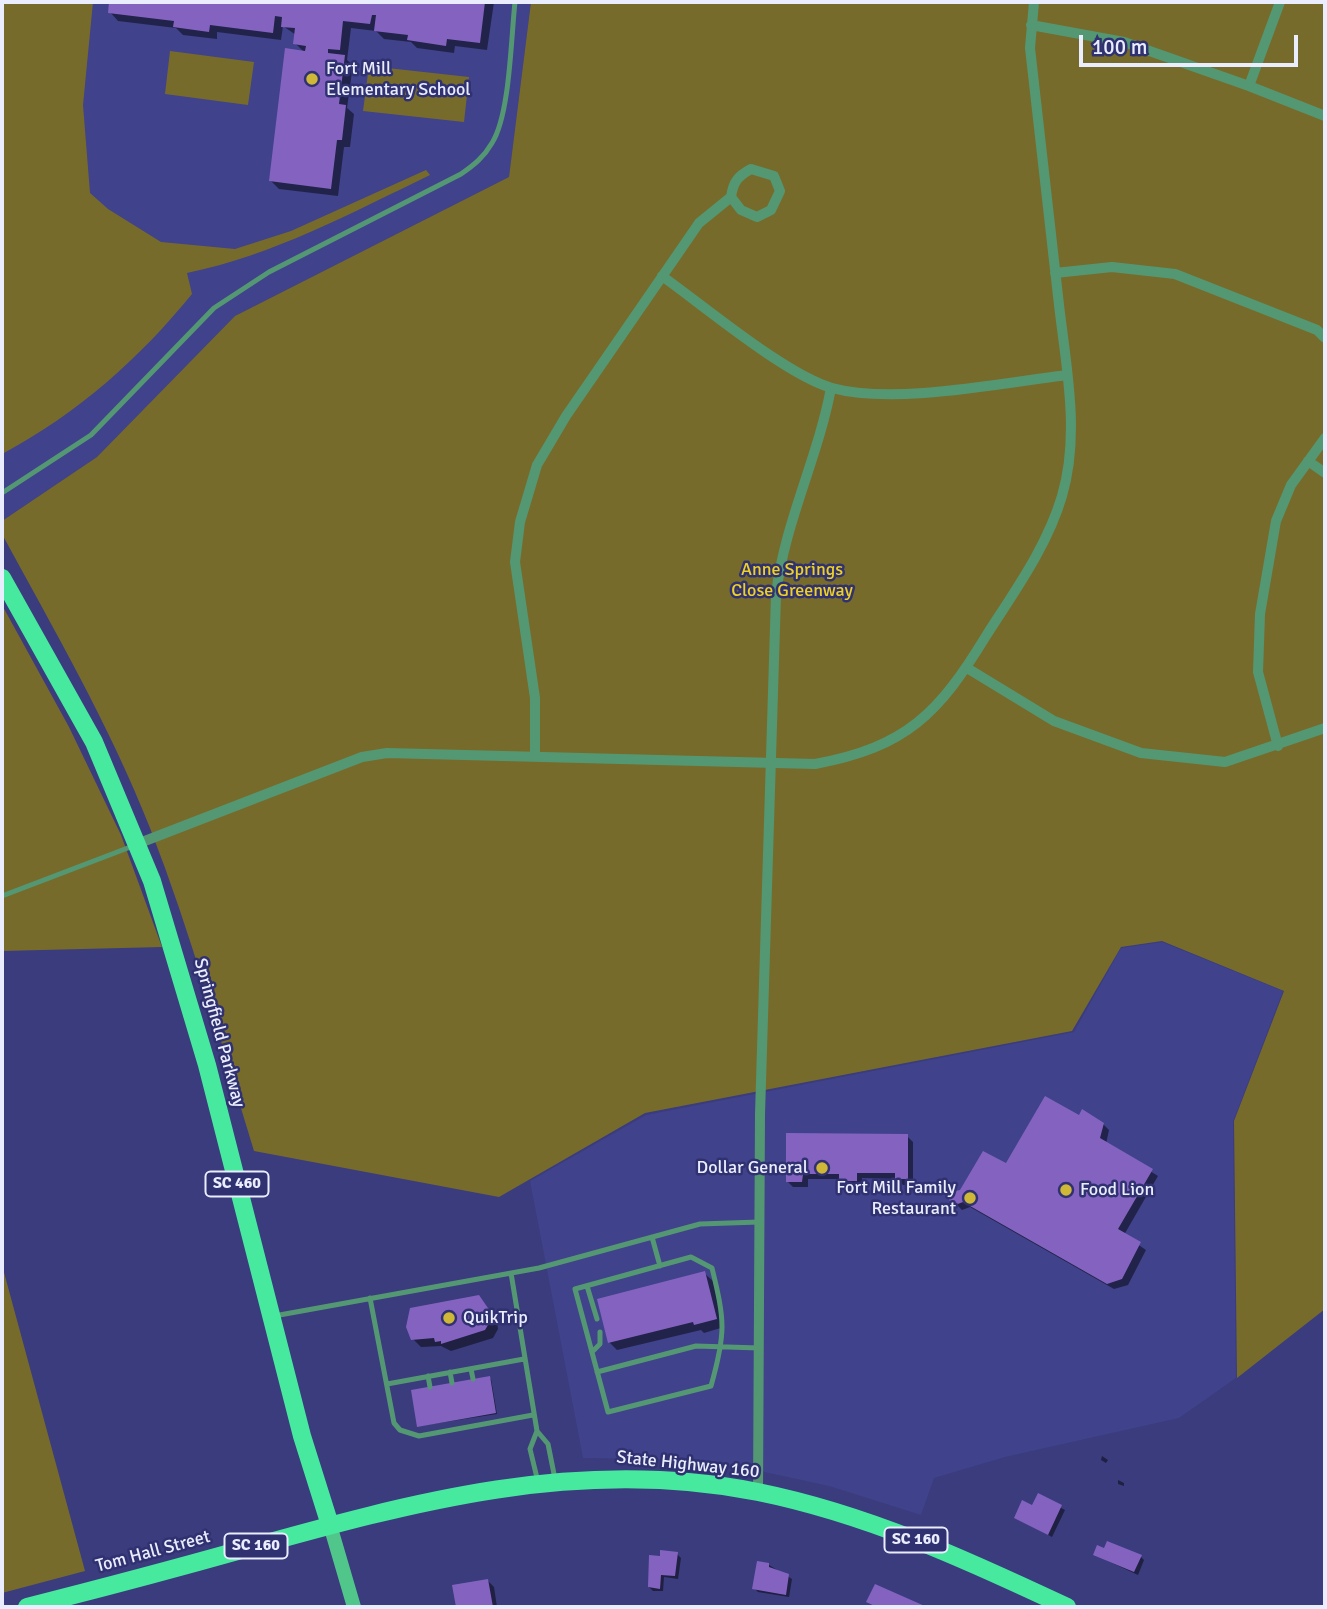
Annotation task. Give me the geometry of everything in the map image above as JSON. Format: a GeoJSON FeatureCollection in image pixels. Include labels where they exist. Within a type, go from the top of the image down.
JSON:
{"type":"FeatureCollection","features":[{"type":"Feature","properties":{"kind":"main road","name":"Springfield Parkway"},"geometry":{"type":"LineString","coordinates":[[2,578],[94,742],[137,844],[178,961],[302,1436],[330,1525]]}},
{"type":"Feature","properties":{"kind":"main road","name":"State Highway 160"},"geometry":{"type":"LineString","coordinates":[[330,1525],[431,1501],[546,1481],[655,1480],[758,1492],[885,1528],[1066,1607]]}},
{"type":"Feature","properties":{"kind":"main road","name":"Tom Hall Street"},"geometry":{"type":"LineString","coordinates":[[27,1607],[330,1525]]}},
{"type":"Feature","properties":{"kind":"main road","name":"SC 460"},"geometry":{"type":"LineString","coordinates":[[330,1525],[354,1607]]}},
{"type":"Feature","properties":{"kind":"street"},"geometry":{"type":"LineString","coordinates":[[137,844],[362,757],[387,753],[826,762],[849,758],[888,742],[928,716],[955,687],[1049,533],[1062,496],[1070,461],[1067,376],[1030,48],[1034,2]]}},
{"type":"Feature","properties":{"kind":"street"},"geometry":{"type":"LineString","coordinates":[[1249,86],[1280,2]]}},
{"type":"Feature","properties":{"kind":"street"},"geometry":{"type":"LineString","coordinates":[[1031,25],[1124,42],[1325,116]]}},
{"type":"Feature","properties":{"kind":"street"},"geometry":{"type":"LineString","coordinates":[[535,756],[535,698],[515,562],[520,522],[537,464],[566,416],[699,223],[731,197],[732,184],[751,169],[774,176],[780,191],[771,210],[757,217],[741,211],[731,197]]}},
{"type":"Feature","properties":{"kind":"street"},"geometry":{"type":"LineString","coordinates":[[1055,273],[1112,267],[1175,274],[1317,330],[1325,338]]}},
{"type":"Feature","properties":{"kind":"street"},"geometry":{"type":"LineString","coordinates":[[662,276],[779,359],[831,388],[897,395],[1067,376]]}},
{"type":"Feature","properties":{"kind":"street"},"geometry":{"type":"LineString","coordinates":[[758,1492],[760,1114],[779,566],[824,426],[831,388]]}},
{"type":"Feature","properties":{"kind":"street"},"geometry":{"type":"LineString","coordinates":[[1278,746],[1258,672],[1260,614],[1276,521],[1291,485],[1325,438]]}},
{"type":"Feature","properties":{"kind":"street"},"geometry":{"type":"LineString","coordinates":[[1308,461],[1325,473]]}},
{"type":"Feature","properties":{"kind":"street"},"geometry":{"type":"LineString","coordinates":[[967,668],[1054,721],[1141,753],[1226,762],[1325,728]]}},
{"type":"Feature","properties":{"kind":"lane"},"geometry":{"type":"LineString","coordinates":[[2,493],[91,435],[214,308],[270,272],[461,174],[480,160],[494,141],[502,114],[515,2]]}},
{"type":"Feature","properties":{"kind":"lane"},"geometry":{"type":"LineString","coordinates":[[2,896],[137,844]]}},
{"type":"Feature","properties":{"kind":"lane"},"geometry":{"type":"LineString","coordinates":[[271,1317],[511,1273],[708,1223],[759,1222]]}},
{"type":"Feature","properties":{"kind":"lane"},"geometry":{"type":"LineString","coordinates":[[652,1237],[660,1266]]}},
{"type":"Feature","properties":{"kind":"lane"},"geometry":{"type":"LineString","coordinates":[[691,1256],[712,1268],[724,1315],[722,1346],[711,1387],[608,1412],[575,1289],[660,1266],[691,1256]]}},
{"type":"Feature","properties":{"kind":"lane"},"geometry":{"type":"LineString","coordinates":[[511,1273],[533,1415],[537,1431],[548,1444],[546,1481]]}},
{"type":"Feature","properties":{"kind":"lane"},"geometry":{"type":"LineString","coordinates":[[587,1286],[597,1319]]}},
{"type":"Feature","properties":{"kind":"lane"},"geometry":{"type":"LineString","coordinates":[[370,1298],[394,1423],[400,1430],[419,1436],[533,1415]]}},
{"type":"Feature","properties":{"kind":"lane"},"geometry":{"type":"LineString","coordinates":[[592,1352],[600,1344],[600,1332]]}},
{"type":"Feature","properties":{"kind":"lane"},"geometry":{"type":"LineString","coordinates":[[597,1372],[696,1346],[758,1348]]}},
{"type":"Feature","properties":{"kind":"lane"},"geometry":{"type":"LineString","coordinates":[[387,1384],[524,1359]]}},
{"type":"Feature","properties":{"kind":"lane"},"geometry":{"type":"LineString","coordinates":[[471,1369],[473,1379]]}},
{"type":"Feature","properties":{"kind":"lane"},"geometry":{"type":"LineString","coordinates":[[450,1372],[452,1383]]}},
{"type":"Feature","properties":{"kind":"lane"},"geometry":{"type":"LineString","coordinates":[[428,1376],[430,1387]]}},
{"type":"Feature","properties":{"kind":"lane"},"geometry":{"type":"LineString","coordinates":[[479,1416],[481,1424]]}},
{"type":"Feature","properties":{"kind":"lane"},"geometry":{"type":"LineString","coordinates":[[458,1420],[460,1428]]}},
{"type":"Feature","properties":{"kind":"lane"},"geometry":{"type":"LineString","coordinates":[[437,1423],[439,1432]]}},
{"type":"Feature","properties":{"kind":"lane"},"geometry":{"type":"LineString","coordinates":[[537,1431],[530,1449],[546,1481]]}},
{"type":"Feature","properties":{"kind":"shaded area"},"geometry":{"type":"Polygon","coordinates":[[[2,2],[531,2],[509,177],[235,316],[97,457],[2,521],[2,2]]]}},
{"type":"Feature","properties":{"kind":"shaded area"},"geometry":{"type":"Polygon","coordinates":[[[1162,942],[1283,991],[1233,1122],[1236,1378],[1179,1418],[1005,1457],[934,1478],[921,1515],[829,1486],[755,1470],[656,1459],[583,1458],[530,1181],[646,1115],[1074,1032],[1121,948],[1162,942]]]}},
{"type":"Feature","properties":{"kind":"green space"},"geometry":{"type":"Polygon","coordinates":[[[2,2],[93,2],[83,105],[90,193],[108,209],[161,242],[235,249],[291,231],[426,170],[430,175],[281,244],[187,273],[192,294],[151,341],[82,402],[4,453],[2,2]]]}},
{"type":"Feature","properties":{"kind":"green space","name":"Anne Springs Close Greenway"},"geometry":{"type":"Polygon","coordinates":[[[531,2],[1325,2],[1325,1309],[1237,1378],[1234,1121],[1284,991],[1162,941],[1121,947],[1072,1031],[645,1113],[499,1197],[254,1151],[192,948],[150,828],[99,715],[2,534],[2,521],[97,457],[235,316],[509,177],[531,2]]]}},
{"type":"Feature","properties":{"kind":"green space"},"geometry":{"type":"Polygon","coordinates":[[[170,51],[254,62],[248,105],[165,94],[170,51]]]}},
{"type":"Feature","properties":{"kind":"green space"},"geometry":{"type":"Polygon","coordinates":[[[369,66],[469,77],[464,122],[363,111],[369,66]]]}},
{"type":"Feature","properties":{"kind":"green space"},"geometry":{"type":"Polygon","coordinates":[[[2,605],[69,727],[121,835],[162,947],[2,951],[2,605]]]}},
{"type":"Feature","properties":{"kind":"green space"},"geometry":{"type":"Polygon","coordinates":[[[2,1265],[85,1571],[2,1593],[2,1265]]]}},
{"type":"Feature","properties":{"kind":"building","name":"Fort Mill Elementary School"},"geometry":{"type":"Polygon","coordinates":[[[109,2],[485,2],[480,43],[447,39],[446,46],[407,40],[408,35],[374,31],[376,15],[372,15],[370,24],[343,21],[340,50],[328,49],[328,53],[345,55],[339,104],[346,105],[342,140],[337,140],[331,189],[269,181],[285,48],[305,51],[306,46],[293,44],[295,28],[281,27],[282,17],[275,16],[273,33],[210,25],[209,32],[173,27],[174,21],[108,13],[109,2]]]}},
{"type":"Feature","properties":{"kind":"building","name":"Food Lion"},"geometry":{"type":"Polygon","coordinates":[[[1045,1096],[1079,1115],[1082,1109],[1104,1123],[1100,1138],[1153,1169],[1118,1229],[1141,1242],[1122,1279],[1107,1284],[963,1202],[955,1205],[949,1200],[950,1192],[960,1190],[983,1151],[1006,1163],[1045,1096]]]}},
{"type":"Feature","properties":{"kind":"building"},"geometry":{"type":"Polygon","coordinates":[[[786,1133],[908,1134],[908,1179],[895,1179],[895,1173],[857,1173],[857,1181],[839,1181],[839,1174],[803,1174],[802,1182],[786,1182],[786,1133]]]}},
{"type":"Feature","properties":{"kind":"building"},"geometry":{"type":"Polygon","coordinates":[[[705,1271],[717,1319],[694,1325],[693,1322],[608,1343],[597,1299],[705,1271]]]}},
{"type":"Feature","properties":{"kind":"building","name":"QuikTrip"},"geometry":{"type":"Polygon","coordinates":[[[479,1295],[490,1311],[491,1320],[485,1330],[441,1344],[441,1341],[435,1342],[434,1338],[411,1340],[406,1327],[410,1308],[479,1295]]]}},
{"type":"Feature","properties":{"kind":"building"},"geometry":{"type":"Polygon","coordinates":[[[490,1376],[496,1413],[417,1427],[411,1390],[490,1376]]]}},
{"type":"Feature","properties":{"kind":"building"},"geometry":{"type":"Polygon","coordinates":[[[1038,1493],[1062,1505],[1048,1535],[1014,1518],[1022,1500],[1032,1505],[1038,1493]]]}},
{"type":"Feature","properties":{"kind":"building"},"geometry":{"type":"Polygon","coordinates":[[[1107,1541],[1142,1555],[1134,1572],[1093,1555],[1097,1545],[1104,1548],[1107,1541]]]}},
{"type":"Feature","properties":{"kind":"building"},"geometry":{"type":"Polygon","coordinates":[[[660,1550],[678,1552],[675,1576],[661,1575],[660,1589],[648,1587],[649,1555],[660,1556],[660,1550]]]}},
{"type":"Feature","properties":{"kind":"building"},"geometry":{"type":"Polygon","coordinates":[[[757,1561],[769,1563],[769,1567],[789,1574],[786,1595],[752,1589],[757,1561]]]}},
{"type":"Feature","properties":{"kind":"building"},"geometry":{"type":"Polygon","coordinates":[[[488,1579],[493,1607],[456,1607],[452,1585],[488,1579]]]}},
{"type":"Feature","properties":{"kind":"building"},"geometry":{"type":"Polygon","coordinates":[[[875,1584],[927,1607],[877,1607],[866,1602],[875,1584]]]}},
{"type":"Feature","properties":{"kind":"place","name":"Fort Mill Elementary School"},"geometry":{"type":"Point","coordinates":[312,79]}},
{"type":"Feature","properties":{"kind":"place","name":"Dollar General"},"geometry":{"type":"Point","coordinates":[822,1168]}},
{"type":"Feature","properties":{"kind":"place","name":"Food Lion"},"geometry":{"type":"Point","coordinates":[1066,1190]}},
{"type":"Feature","properties":{"kind":"place","name":"Fort Mill Family Restaurant"},"geometry":{"type":"Point","coordinates":[970,1198]}},
{"type":"Feature","properties":{"kind":"place","name":"QuikTrip"},"geometry":{"type":"Point","coordinates":[449,1318]}}]}
